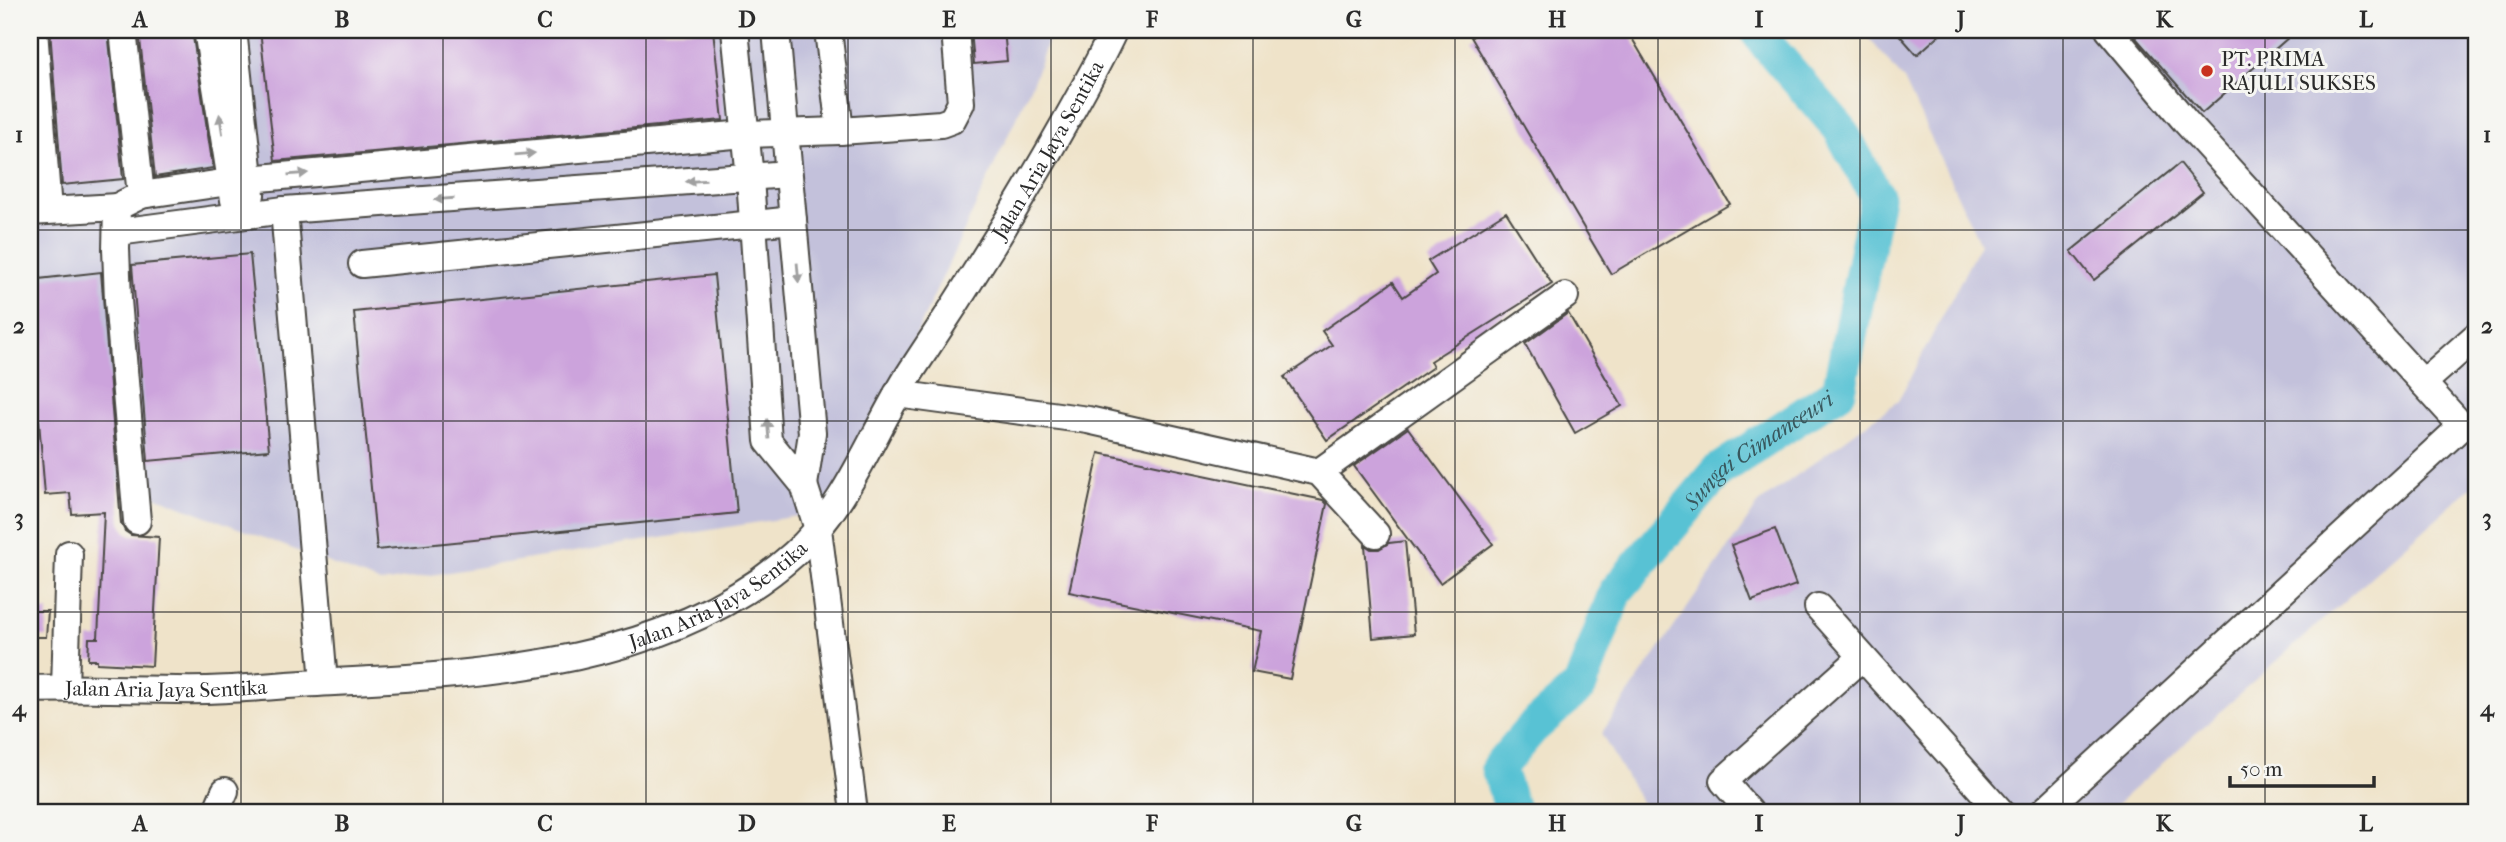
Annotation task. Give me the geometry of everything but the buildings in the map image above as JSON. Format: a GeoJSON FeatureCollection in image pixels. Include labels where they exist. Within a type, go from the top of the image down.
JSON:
{"type":"FeatureCollection","features":[{"type":"Feature","properties":{"kind":"street"},"geometry":{"type":"LineString","coordinates":[[34,30],[39,211],[245,215],[788,174]]}},
{"type":"Feature","properties":{"kind":"street"},"geometry":{"type":"LineString","coordinates":[[123,30],[125,211],[116,249],[137,521]]}},
{"type":"Feature","properties":{"kind":"street"},"geometry":{"type":"LineString","coordinates":[[207,30],[245,215]]}},
{"type":"Feature","properties":{"kind":"street"},"geometry":{"type":"LineString","coordinates":[[233,30],[240,181]]}},
{"type":"Feature","properties":{"kind":"street"},"geometry":{"type":"LineString","coordinates":[[735,30],[750,177],[768,441],[804,485],[818,529],[854,812]]}},
{"type":"Feature","properties":{"kind":"street"},"geometry":{"type":"LineString","coordinates":[[776,30],[811,432],[804,485]]}},
{"type":"Feature","properties":{"kind":"street"},"geometry":{"type":"LineString","coordinates":[[828,30],[839,131]]}},
{"type":"Feature","properties":{"kind":"street"},"geometry":{"type":"LineString","coordinates":[[125,211],[240,181],[745,134],[941,124],[952,120],[961,103],[955,30]]}},
{"type":"Feature","properties":{"kind":"street","name":"Jalan Aria Jaya Sentika"},"geometry":{"type":"LineString","coordinates":[[30,689],[208,690],[417,678],[540,663],[625,644],[717,608],[768,575],[796,553],[818,529],[849,483],[897,394],[1015,210],[1114,30]]}},
{"type":"Feature","properties":{"kind":"street"},"geometry":{"type":"LineString","coordinates":[[2043,812],[2462,426],[2186,122],[2109,30]]}},
{"type":"Feature","properties":{"kind":"street"},"geometry":{"type":"LineString","coordinates":[[284,210],[324,682]]}},
{"type":"Feature","properties":{"kind":"street"},"geometry":{"type":"LineString","coordinates":[[362,264],[793,220]]}},
{"type":"Feature","properties":{"kind":"street"},"geometry":{"type":"LineString","coordinates":[[1318,471],[1565,296]]}},
{"type":"Feature","properties":{"kind":"street"},"geometry":{"type":"LineString","coordinates":[[2423,383],[2476,336]]}},
{"type":"Feature","properties":{"kind":"street"},"geometry":{"type":"LineString","coordinates":[[897,394],[1088,420],[1318,471],[1376,534]]}},
{"type":"Feature","properties":{"kind":"street"},"geometry":{"type":"LineString","coordinates":[[65,688],[69,554]]}},
{"type":"Feature","properties":{"kind":"street"},"geometry":{"type":"LineString","coordinates":[[1818,607],[2001,812]]}},
{"type":"Feature","properties":{"kind":"street"},"geometry":{"type":"LineString","coordinates":[[1750,812],[1723,781],[1862,657]]}},
{"type":"Feature","properties":{"kind":"shaded area"},"geometry":{"type":"Polygon","coordinates":[[[30,30],[1051,30],[1035,77],[835,510],[381,583],[30,448],[30,30]]]}},
{"type":"Feature","properties":{"kind":"shaded area"},"geometry":{"type":"Polygon","coordinates":[[[1862,30],[2476,30],[2476,483],[2108,812],[1647,812],[1601,734],[1759,503],[1898,401],[1980,244],[1904,80],[1862,30]]]}},
{"type":"Feature","properties":{"kind":"waterway","name":"Sungai Cimanceuri"},"geometry":{"type":"LineString","coordinates":[[1513,812],[1498,768],[1532,728],[1580,686],[1616,591],[1719,470],[1839,391],[1877,197],[1840,129],[1756,30]]}},
{"type":"Feature","properties":{"kind":"place","name":"PT. PRIMA RAJULI SUKSES"},"geometry":{"type":"Point","coordinates":[2207,71]}}]}
